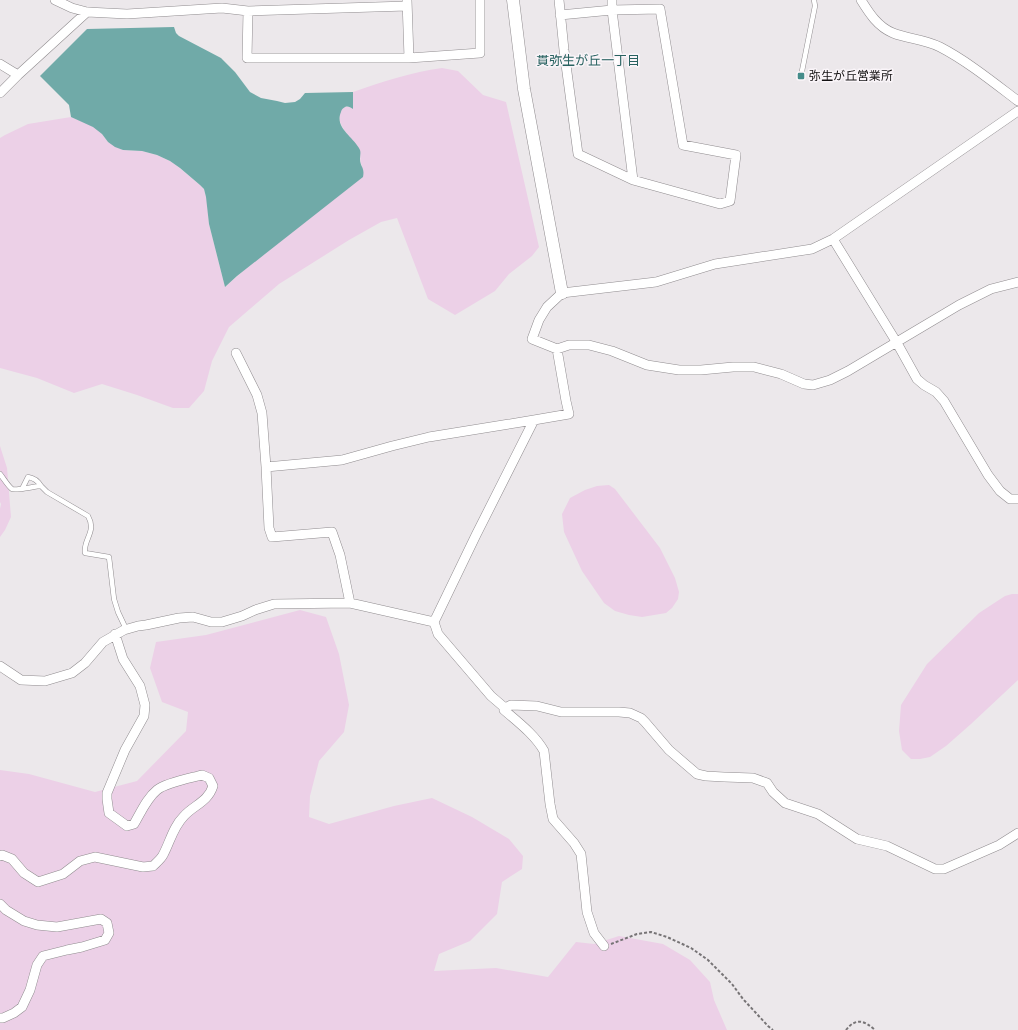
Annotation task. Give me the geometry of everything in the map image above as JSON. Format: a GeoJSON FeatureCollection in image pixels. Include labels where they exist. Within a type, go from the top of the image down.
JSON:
{"type":"FeatureCollection","features":[{"type":"Feature","properties":{"kind":"street"},"geometry":{"type":"LineString","coordinates":[[55,0],[72,8],[86,12],[127,14],[222,4],[248,11],[407,3],[409,58]]}},
{"type":"Feature","properties":{"kind":"street"},"geometry":{"type":"LineString","coordinates":[[248,11],[247,58],[409,58],[480,53],[480,0]]}},
{"type":"Feature","properties":{"kind":"street"},"geometry":{"type":"LineString","coordinates":[[513,0],[524,89],[562,293]]}},
{"type":"Feature","properties":{"kind":"street"},"geometry":{"type":"LineString","coordinates":[[559,0],[560,15],[564,50],[578,154],[633,180],[720,204],[730,201],[736,155],[683,145],[660,8],[612,10],[560,15]]}},
{"type":"Feature","properties":{"kind":"street"},"geometry":{"type":"LineString","coordinates":[[612,0],[633,180]]}},
{"type":"Feature","properties":{"kind":"street"},"geometry":{"type":"LineString","coordinates":[[861,0],[868,11],[882,27],[893,33],[927,41],[939,46],[965,62],[1018,101]]}},
{"type":"Feature","properties":{"kind":"street"},"geometry":{"type":"LineString","coordinates":[[0,93],[86,12]]}},
{"type":"Feature","properties":{"kind":"street"},"geometry":{"type":"LineString","coordinates":[[0,64],[18,75]]}},
{"type":"Feature","properties":{"kind":"street"},"geometry":{"type":"LineString","coordinates":[[1018,111],[833,239],[812,249],[715,264],[656,282],[562,293],[547,306],[539,320],[532,339],[557,349],[569,345],[589,345],[612,351],[647,365],[679,370],[754,367],[781,374],[804,384],[813,385],[830,380],[848,371],[959,305],[991,289],[1018,282]]}},
{"type":"Feature","properties":{"kind":"street"},"geometry":{"type":"LineString","coordinates":[[833,239],[917,379],[936,392],[944,402],[988,475],[1000,491],[1010,499],[1018,499]]}},
{"type":"Feature","properties":{"kind":"street"},"geometry":{"type":"LineString","coordinates":[[266,467],[342,460],[429,437],[569,414],[557,349]]}},
{"type":"Feature","properties":{"kind":"street"},"geometry":{"type":"LineString","coordinates":[[236,353],[257,395],[262,413],[269,528],[272,537],[332,532],[340,555],[350,604]]}},
{"type":"Feature","properties":{"kind":"street"},"geometry":{"type":"LineString","coordinates":[[534,420],[434,622],[438,634],[491,696],[505,708],[504,710],[530,733],[544,751],[553,819],[574,843],[581,854],[588,912],[594,932],[604,946]]}},
{"type":"Feature","properties":{"kind":"street"},"geometry":{"type":"LineString","coordinates":[[0,666],[21,680],[45,681],[72,673],[85,663],[103,642],[126,629],[179,618],[193,617],[211,622],[222,622],[274,604],[350,604],[434,622]]}},
{"type":"Feature","properties":{"kind":"street"},"geometry":{"type":"LineString","coordinates":[[0,856],[2,855],[12,859],[24,873],[38,882],[63,874],[80,861],[95,857],[144,867],[153,866],[162,856],[173,831],[184,816],[203,802],[211,792],[213,786],[209,778],[202,774],[166,785],[158,789],[147,801],[134,824],[127,826],[109,813],[107,793],[125,750],[144,716],[145,705],[140,686],[123,659],[115,634]]}},
{"type":"Feature","properties":{"kind":"street"},"geometry":{"type":"LineString","coordinates":[[505,708],[511,705],[537,706],[561,712],[630,713],[641,718],[669,750],[697,774],[706,776],[753,778],[767,783],[785,803],[818,814],[857,839],[887,846],[935,869],[944,869],[999,845],[1018,833]]}},
{"type":"Feature","properties":{"kind":"street"},"geometry":{"type":"LineString","coordinates":[[0,904],[6,910],[37,925],[57,927],[101,919],[107,923],[109,933],[105,940],[43,956],[37,965],[30,990],[22,1007],[14,1013],[0,1018]]}},
{"type":"Feature","properties":{"kind":"lane"},"geometry":{"type":"LineString","coordinates":[[801,76],[815,6],[814,0]]}},
{"type":"Feature","properties":{"kind":"lane"},"geometry":{"type":"LineString","coordinates":[[0,474],[15,491],[41,486]]}},
{"type":"Feature","properties":{"kind":"lane"},"geometry":{"type":"LineString","coordinates":[[22,489],[28,477],[33,478],[38,481],[47,492],[88,516],[92,528],[84,549],[85,553],[109,557],[114,599],[126,629]]}},
{"type":"Feature","properties":{"kind":"path"},"geometry":{"type":"LineString","coordinates":[[604,946],[637,934],[651,932],[667,937],[691,948],[708,960],[727,979],[743,999],[773,1030]]}},
{"type":"Feature","properties":{"kind":"path"},"geometry":{"type":"LineString","coordinates":[[846,1030],[855,1022],[861,1021],[867,1023],[875,1030]]}},
{"type":"Feature","properties":{"kind":"shaded area"},"geometry":{"type":"Polygon","coordinates":[[[442,68],[458,71],[483,95],[506,102],[539,247],[532,256],[509,274],[495,291],[455,315],[428,299],[397,218],[381,222],[349,240],[279,284],[229,327],[212,361],[204,391],[189,408],[173,408],[102,384],[74,393],[37,378],[0,368],[0,138],[28,124],[71,117],[93,126],[108,142],[123,150],[142,151],[157,155],[170,161],[204,189],[207,201],[209,224],[225,287],[362,166],[359,150],[344,130],[339,119],[344,107],[353,108],[353,92],[408,75],[442,68]]]}},
{"type":"Feature","properties":{"kind":"shaded area"},"geometry":{"type":"Polygon","coordinates":[[[0,446],[7,468],[11,517],[0,537],[1,504],[0,446]]]}},
{"type":"Feature","properties":{"kind":"shaded area"},"geometry":{"type":"Polygon","coordinates":[[[609,485],[615,489],[660,548],[675,578],[679,592],[678,599],[672,608],[666,613],[642,617],[629,615],[615,611],[604,603],[582,571],[564,532],[562,514],[570,498],[585,490],[597,486],[609,485]]]}},
{"type":"Feature","properties":{"kind":"shaded area"},"geometry":{"type":"Polygon","coordinates":[[[1018,594],[1018,680],[946,746],[930,757],[911,759],[902,750],[899,731],[901,705],[927,664],[979,613],[1005,596],[1018,594]]]}},
{"type":"Feature","properties":{"kind":"shaded area"},"geometry":{"type":"Polygon","coordinates":[[[300,610],[326,617],[339,654],[349,705],[344,732],[319,761],[310,796],[309,817],[329,824],[394,806],[432,798],[472,817],[509,839],[523,856],[522,869],[502,882],[497,914],[470,941],[439,954],[434,971],[496,968],[548,977],[576,942],[594,944],[619,936],[663,944],[690,960],[710,982],[714,1000],[727,1030],[0,1030],[0,770],[29,774],[95,792],[137,781],[186,731],[188,712],[162,702],[150,668],[156,642],[206,635],[300,610]]]}},
{"type":"Feature","properties":{"kind":"water"},"geometry":{"type":"Polygon","coordinates":[[[174,27],[179,36],[221,58],[235,72],[250,92],[261,98],[285,103],[295,102],[305,93],[353,92],[353,109],[345,107],[342,110],[340,123],[342,128],[360,150],[360,162],[363,177],[225,287],[209,224],[204,189],[170,161],[157,155],[142,151],[123,150],[115,147],[93,127],[71,117],[69,105],[40,76],[87,29],[174,27]]]}},
{"type":"Feature","properties":{"kind":"place","name":"弥生が丘営業所"},"geometry":{"type":"Point","coordinates":[801,76]}},
{"type":"Feature","properties":{"kind":"district","name":"貫弥生が丘一丁目"},"geometry":{"type":"Point","coordinates":[588,60]}}]}
